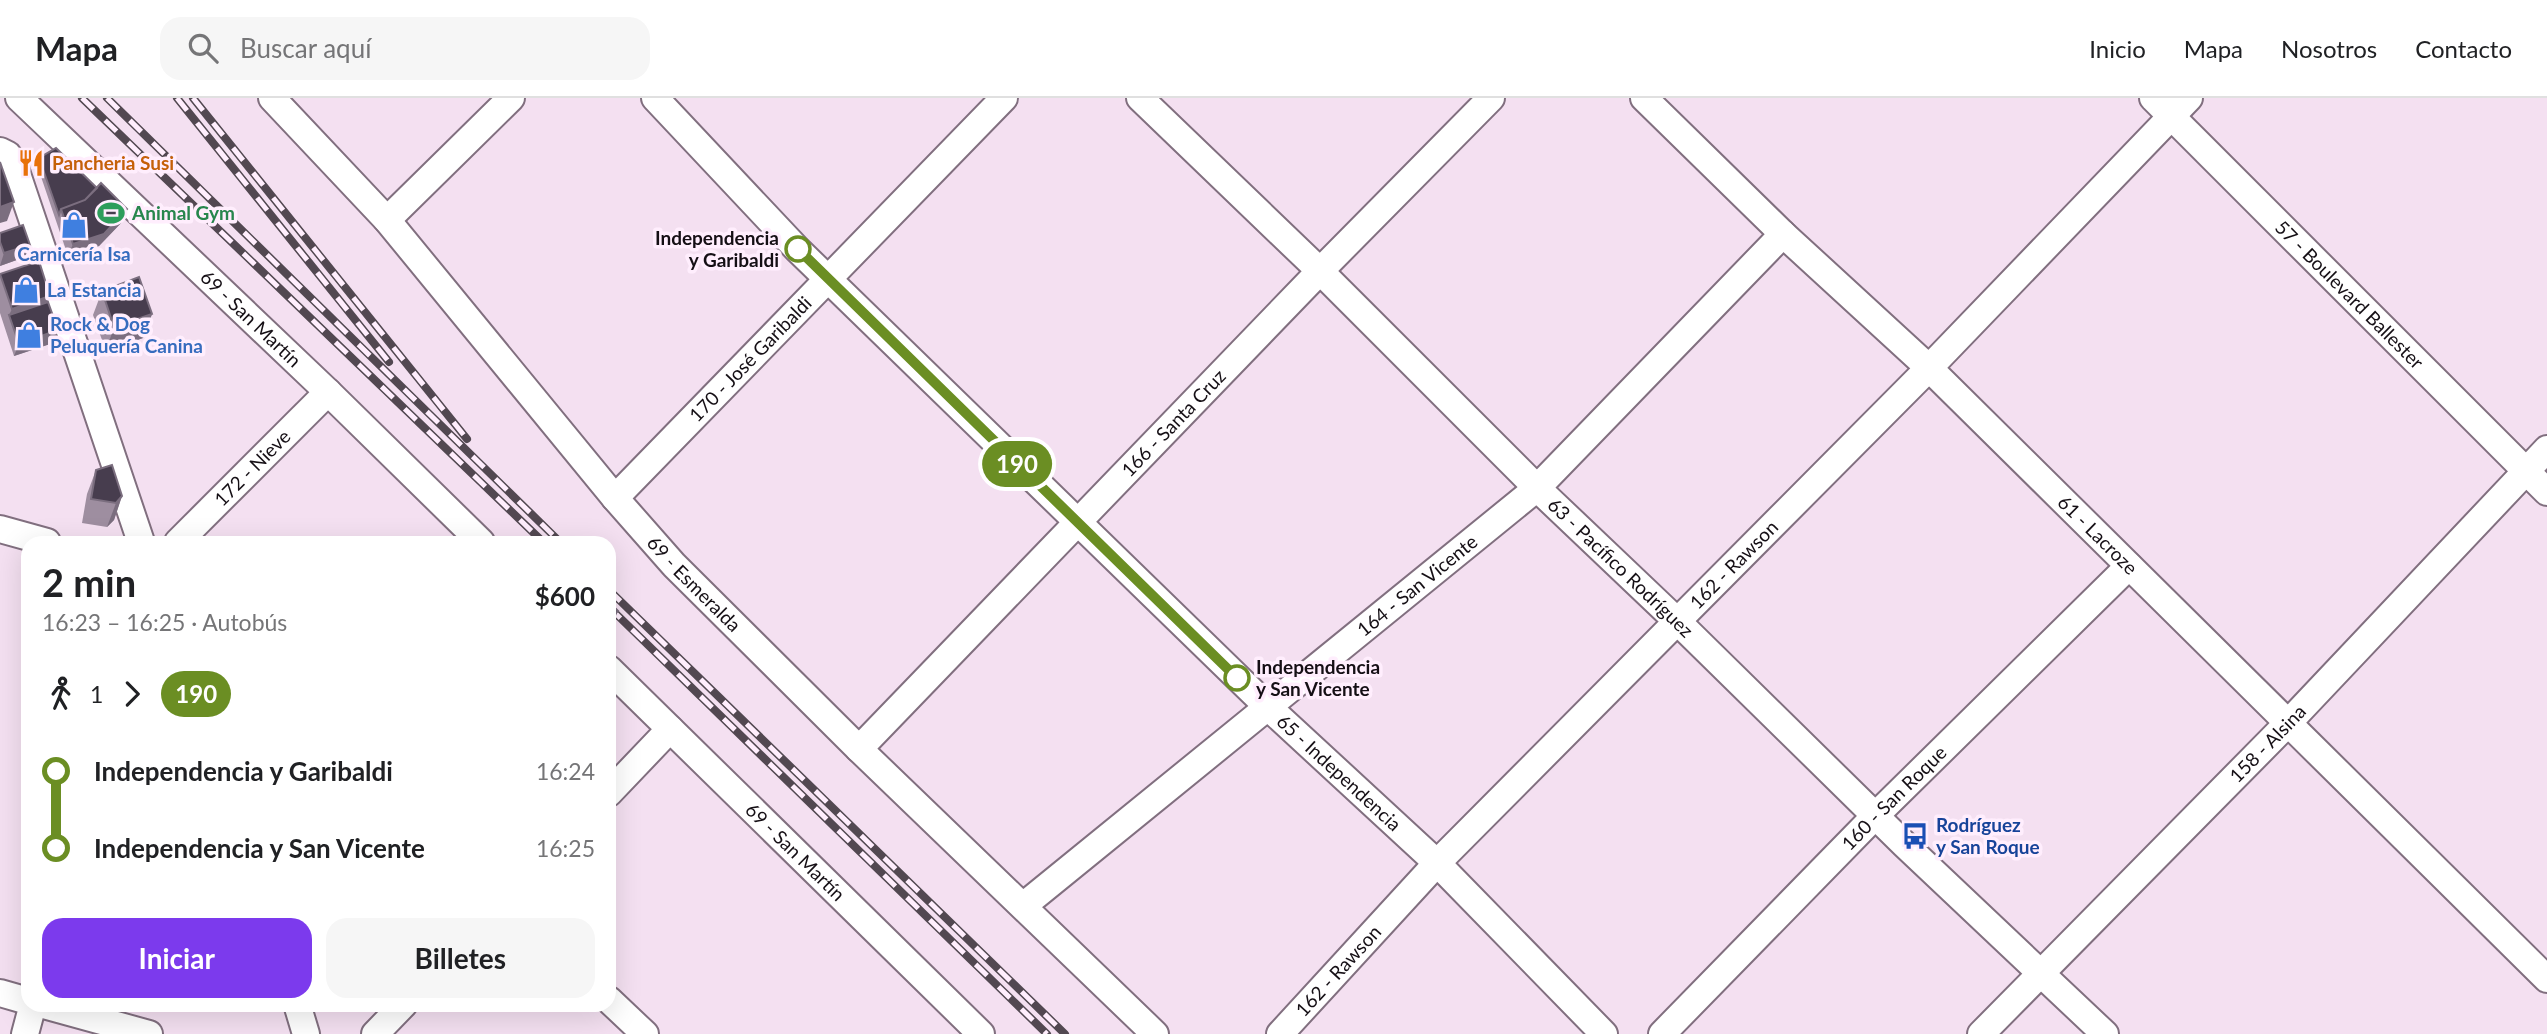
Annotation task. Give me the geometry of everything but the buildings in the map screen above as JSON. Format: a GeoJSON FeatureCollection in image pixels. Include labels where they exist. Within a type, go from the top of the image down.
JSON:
{"type":"FeatureCollection","features":[{"type":"Feature","properties":{"kind":"street","name":"69 - San Martín"},"geometry":{"type":"LineString","coordinates":[[19,98],[475,536]]}},
{"type":"Feature","properties":{"kind":"street","name":"69 - Esmeralda"},"geometry":{"type":"LineString","coordinates":[[272,98],[387,220],[615,498],[674,565],[859,749],[1155,1034]]}},
{"type":"Feature","properties":{"kind":"street"},"geometry":{"type":"LineString","coordinates":[[387,220],[510,98]]}},
{"type":"Feature","properties":{"kind":"street","name":"65 - Independencia"},"geometry":{"type":"LineString","coordinates":[[655,98],[827,279],[1268,707],[1437,863],[1604,1034]]}},
{"type":"Feature","properties":{"kind":"street","name":"170 - José Garibaldi"},"geometry":{"type":"LineString","coordinates":[[615,498],[1004,98]]}},
{"type":"Feature","properties":{"kind":"street","name":"63 - Pacífico Rodríguez"},"geometry":{"type":"LineString","coordinates":[[1140,98],[1875,816],[2105,1034]]}},
{"type":"Feature","properties":{"kind":"street","name":"166 - Santa Cruz"},"geometry":{"type":"LineString","coordinates":[[859,749],[1320,271],[1491,98]]}},
{"type":"Feature","properties":{"kind":"street","name":"61 - Lacroze"},"geometry":{"type":"LineString","coordinates":[[1644,98],[1783,234],[1929,368],[2547,979]]}},
{"type":"Feature","properties":{"kind":"street","name":"162 - Rawson"},"geometry":{"type":"LineString","coordinates":[[1280,1034],[1437,863],[1929,368],[2171,104]]}},
{"type":"Feature","properties":{"kind":"street","name":"57 - Boulevard Ballester"},"geometry":{"type":"LineString","coordinates":[[2171,104],[2547,492]]}},
{"type":"Feature","properties":{"kind":"street"},"geometry":{"type":"LineString","coordinates":[[0,151],[8,155],[14,165],[139,536]]}},
{"type":"Feature","properties":{"kind":"street","name":"164 - San Vicente"},"geometry":{"type":"LineString","coordinates":[[1023,906],[1537,488],[1783,234]]}},
{"type":"Feature","properties":{"kind":"street","name":"172 - Nieve"},"geometry":{"type":"LineString","coordinates":[[184,536],[328,392]]}},
{"type":"Feature","properties":{"kind":"street","name":"158 - Alsina"},"geometry":{"type":"LineString","coordinates":[[1981,1034],[2287,724],[2547,449]]}},
{"type":"Feature","properties":{"kind":"street"},"geometry":{"type":"LineString","coordinates":[[0,529],[25,536]]}},
{"type":"Feature","properties":{"kind":"street","name":"160 - San Roque"},"geometry":{"type":"LineString","coordinates":[[1662,1034],[1875,816],[2129,566]]}},
{"type":"Feature","properties":{"kind":"street","name":"69 - San Martín"},"geometry":{"type":"LineString","coordinates":[[616,676],[981,1034]]}},
{"type":"Feature","properties":{"kind":"street"},"geometry":{"type":"LineString","coordinates":[[616,786],[670,729]]}},
{"type":"Feature","properties":{"kind":"street"},"geometry":{"type":"LineString","coordinates":[[0,993],[21,999]]}},
{"type":"Feature","properties":{"kind":"street"},"geometry":{"type":"LineString","coordinates":[[616,1007],[645,1034]]}},
{"type":"Feature","properties":{"kind":"street"},"geometry":{"type":"LineString","coordinates":[[25,1034],[31,1012]]}},
{"type":"Feature","properties":{"kind":"street"},"geometry":{"type":"LineString","coordinates":[[69,1012],[149,1034]]}},
{"type":"Feature","properties":{"kind":"street"},"geometry":{"type":"LineString","coordinates":[[299,1012],[306,1034]]}},
{"type":"Feature","properties":{"kind":"street"},"geometry":{"type":"LineString","coordinates":[[375,1034],[396,1012]]}},
{"type":"Feature","properties":{"kind":"railway"},"geometry":{"type":"LineString","coordinates":[[82,98],[537,536]]}},
{"type":"Feature","properties":{"kind":"railway"},"geometry":{"type":"LineString","coordinates":[[107,98],[554,536]]}},
{"type":"Feature","properties":{"kind":"railway"},"geometry":{"type":"LineString","coordinates":[[177,98],[389,362]]}},
{"type":"Feature","properties":{"kind":"railway"},"geometry":{"type":"LineString","coordinates":[[193,98],[467,439]]}},
{"type":"Feature","properties":{"kind":"railway"},"geometry":{"type":"LineString","coordinates":[[616,597],[1065,1034]]}},
{"type":"Feature","properties":{"kind":"railway"},"geometry":{"type":"LineString","coordinates":[[616,614],[1047,1034]]}},
{"type":"Feature","properties":{"kind":"bus line","name":"190"},"geometry":{"type":"LineString","coordinates":[[798,249],[1237,678]]}},
{"type":"Feature","properties":{"kind":"place","name":"Pancheria Susi"},"geometry":{"type":"Point","coordinates":[31,163]}},
{"type":"Feature","properties":{"kind":"place","name":"Animal Gym"},"geometry":{"type":"Point","coordinates":[111,213]}},
{"type":"Feature","properties":{"kind":"place","name":"Carnicería Isa"},"geometry":{"type":"Point","coordinates":[74,225]}},
{"type":"Feature","properties":{"kind":"place","name":"Independencia y Garibaldi"},"geometry":{"type":"Point","coordinates":[798,249]}},
{"type":"Feature","properties":{"kind":"place","name":"La Estancia"},"geometry":{"type":"Point","coordinates":[26,290]}},
{"type":"Feature","properties":{"kind":"place","name":"Rock & Dog Peluquería Canina"},"geometry":{"type":"Point","coordinates":[29,335]}},
{"type":"Feature","properties":{"kind":"place","name":"Independencia y San Vicente"},"geometry":{"type":"Point","coordinates":[1237,678]}},
{"type":"Feature","properties":{"kind":"place","name":"Rodríguez y San Roque"},"geometry":{"type":"Point","coordinates":[1915,836]}}]}
